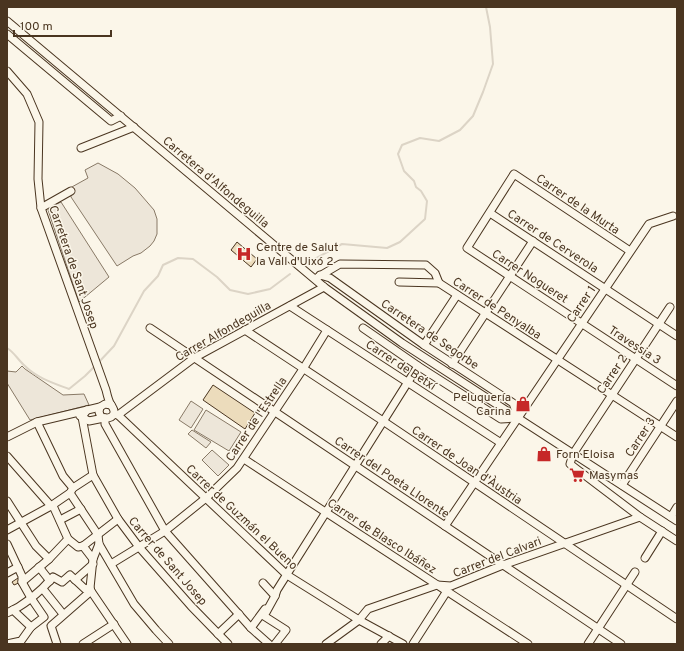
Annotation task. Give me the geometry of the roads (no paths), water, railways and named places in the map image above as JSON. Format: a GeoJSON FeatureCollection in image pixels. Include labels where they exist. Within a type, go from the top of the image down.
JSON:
{"type":"FeatureCollection","features":[{"type":"Feature","properties":{"kind":"street","name":"Carretera d'Alfondeguilla"},"geometry":{"type":"LineString","coordinates":[[7,21],[120,116],[318,277]]}},
{"type":"Feature","properties":{"kind":"street"},"geometry":{"type":"LineString","coordinates":[[7,34],[111,121],[120,116]]}},
{"type":"Feature","properties":{"kind":"street","name":"Carretera de Sant Josep"},"geometry":{"type":"LineString","coordinates":[[7,71],[27,94],[39,122],[38,179],[41,208],[111,405]]}},
{"type":"Feature","properties":{"kind":"street"},"geometry":{"type":"LineString","coordinates":[[81,148],[134,127]]}},
{"type":"Feature","properties":{"kind":"street","name":"Carrer de la Murta"},"geometry":{"type":"LineString","coordinates":[[490,213],[514,174],[630,251]]}},
{"type":"Feature","properties":{"kind":"street"},"geometry":{"type":"LineString","coordinates":[[41,208],[71,191]]}},
{"type":"Feature","properties":{"kind":"street","name":"Carrer de Cerverola"},"geometry":{"type":"LineString","coordinates":[[490,213],[677,336]]}},
{"type":"Feature","properties":{"kind":"street","name":"Carrer Nogueret"},"geometry":{"type":"LineString","coordinates":[[490,213],[467,248],[582,323]]}},
{"type":"Feature","properties":{"kind":"street","name":"Carrer 1"},"geometry":{"type":"LineString","coordinates":[[445,526],[649,224],[673,216]]}},
{"type":"Feature","properties":{"kind":"street"},"geometry":{"type":"LineString","coordinates":[[452,364],[533,241]]}},
{"type":"Feature","properties":{"kind":"street"},"geometry":{"type":"LineString","coordinates":[[318,277],[340,264],[426,266],[436,273],[439,283]]}},
{"type":"Feature","properties":{"kind":"street","name":"Carretera de Segorbe"},"geometry":{"type":"LineString","coordinates":[[318,277],[324,287],[402,343],[674,519]]}},
{"type":"Feature","properties":{"kind":"street","name":"Carretera de Segorbe"},"geometry":{"type":"LineString","coordinates":[[318,277],[330,278],[424,345],[513,403],[518,418]]}},
{"type":"Feature","properties":{"kind":"street","name":"Carrer de Penyalba"},"geometry":{"type":"LineString","coordinates":[[399,282],[439,283],[677,437]]}},
{"type":"Feature","properties":{"kind":"street","name":"Carrer Alfondeguilla"},"geometry":{"type":"LineString","coordinates":[[116,414],[194,358],[324,287]]}},
{"type":"Feature","properties":{"kind":"street"},"geometry":{"type":"LineString","coordinates":[[424,345],[457,295]]}},
{"type":"Feature","properties":{"kind":"street","name":"Carrer de Betxí"},"geometry":{"type":"LineString","coordinates":[[290,306],[501,444]]}},
{"type":"Feature","properties":{"kind":"street","name":"Carrer 2"},"geometry":{"type":"LineString","coordinates":[[573,454],[670,307]]}},
{"type":"Feature","properties":{"kind":"street","name":"Travessia 3"},"geometry":{"type":"LineString","coordinates":[[582,323],[677,386]]}},
{"type":"Feature","properties":{"kind":"street","name":"Carrer del Poeta Llorente"},"geometry":{"type":"LineString","coordinates":[[150,328],[621,644]]}},
{"type":"Feature","properties":{"kind":"street"},"geometry":{"type":"LineString","coordinates":[[363,328],[418,366],[501,419],[518,418]]}},
{"type":"Feature","properties":{"kind":"street","name":"Carrer de Joan d'Àustria"},"geometry":{"type":"LineString","coordinates":[[245,330],[677,619]]}},
{"type":"Feature","properties":{"kind":"street","name":"Carrer de l'Estrella"},"geometry":{"type":"LineString","coordinates":[[111,564],[165,531],[206,498],[237,468],[275,412],[327,330]]}},
{"type":"Feature","properties":{"kind":"street"},"geometry":{"type":"LineString","coordinates":[[275,644],[286,630],[264,616],[277,590],[418,366]]}},
{"type":"Feature","properties":{"kind":"street","name":"Carrer 3"},"geometry":{"type":"LineString","coordinates":[[622,485],[677,401]]}},
{"type":"Feature","properties":{"kind":"street"},"geometry":{"type":"LineString","coordinates":[[7,437],[37,422],[74,414],[100,407],[105,404],[111,405],[116,414],[109,418],[89,421],[74,414]]}},
{"type":"Feature","properties":{"kind":"street"},"geometry":{"type":"LineString","coordinates":[[100,407],[99,412],[101,417],[104,418],[105,424],[165,531],[251,628],[269,644]]}},
{"type":"Feature","properties":{"kind":"street"},"geometry":{"type":"LineString","coordinates":[[82,417],[87,410]]}},
{"type":"Feature","properties":{"kind":"street","name":"Carrer de Guzmán el Bueno"},"geometry":{"type":"LineString","coordinates":[[116,414],[287,575],[359,620],[403,644]]}},
{"type":"Feature","properties":{"kind":"street","name":"Carrer de Sant Josep"},"geometry":{"type":"LineString","coordinates":[[82,417],[93,475],[118,519],[139,547],[191,606],[228,644]]}},
{"type":"Feature","properties":{"kind":"street"},"geometry":{"type":"LineString","coordinates":[[37,422],[71,491],[98,535],[99,544],[134,604],[169,644]]}},
{"type":"Feature","properties":{"kind":"street"},"geometry":{"type":"LineString","coordinates":[[573,454],[570,464],[640,517],[677,541]]}},
{"type":"Feature","properties":{"kind":"street"},"geometry":{"type":"LineString","coordinates":[[7,456],[54,508],[68,539],[78,547],[82,546],[98,535],[118,519]]}},
{"type":"Feature","properties":{"kind":"street","name":"Carrer de Blasco Ibáñez"},"geometry":{"type":"LineString","coordinates":[[244,459],[528,644]]}},
{"type":"Feature","properties":{"kind":"street"},"geometry":{"type":"LineString","coordinates":[[7,530],[51,506],[93,475]]}},
{"type":"Feature","properties":{"kind":"street"},"geometry":{"type":"LineString","coordinates":[[7,501],[36,546],[48,559]]}},
{"type":"Feature","properties":{"kind":"street"},"geometry":{"type":"LineString","coordinates":[[674,519],[677,507]]}},
{"type":"Feature","properties":{"kind":"street"},"geometry":{"type":"LineString","coordinates":[[60,520],[81,509]]}},
{"type":"Feature","properties":{"kind":"street","name":"Carrer del Calvari"},"geometry":{"type":"LineString","coordinates":[[326,644],[359,620],[368,609],[437,585],[451,586],[503,565],[640,517]]}},
{"type":"Feature","properties":{"kind":"street"},"geometry":{"type":"LineString","coordinates":[[645,558],[662,531]]}},
{"type":"Feature","properties":{"kind":"street"},"geometry":{"type":"LineString","coordinates":[[22,582],[68,539]]}},
{"type":"Feature","properties":{"kind":"street"},"geometry":{"type":"LineString","coordinates":[[7,544],[22,576],[22,582],[44,617],[31,627],[21,641],[7,642]]}},
{"type":"Feature","properties":{"kind":"street"},"geometry":{"type":"LineString","coordinates":[[57,644],[50,626],[90,590],[93,561],[99,544]]}},
{"type":"Feature","properties":{"kind":"street"},"geometry":{"type":"LineString","coordinates":[[82,546],[93,561]]}},
{"type":"Feature","properties":{"kind":"street"},"geometry":{"type":"LineString","coordinates":[[31,627],[10,612],[31,598],[53,577],[62,582],[73,578],[93,561]]}},
{"type":"Feature","properties":{"kind":"street"},"geometry":{"type":"LineString","coordinates":[[39,567],[50,581]]}},
{"type":"Feature","properties":{"kind":"street"},"geometry":{"type":"LineString","coordinates":[[7,573],[18,568]]}},
{"type":"Feature","properties":{"kind":"street"},"geometry":{"type":"LineString","coordinates":[[588,644],[635,572]]}},
{"type":"Feature","properties":{"kind":"street"},"geometry":{"type":"LineString","coordinates":[[73,578],[85,588],[90,590],[127,644]]}},
{"type":"Feature","properties":{"kind":"street"},"geometry":{"type":"LineString","coordinates":[[263,583],[275,596]]}},
{"type":"Feature","properties":{"kind":"street"},"geometry":{"type":"LineString","coordinates":[[42,589],[63,614]]}},
{"type":"Feature","properties":{"kind":"street"},"geometry":{"type":"LineString","coordinates":[[413,644],[447,591]]}},
{"type":"Feature","properties":{"kind":"street"},"geometry":{"type":"LineString","coordinates":[[251,628],[275,596]]}},
{"type":"Feature","properties":{"kind":"street"},"geometry":{"type":"LineString","coordinates":[[218,634],[239,614]]}},
{"type":"Feature","properties":{"kind":"street"},"geometry":{"type":"LineString","coordinates":[[83,644],[114,624]]}},
{"type":"Feature","properties":{"kind":"street"},"geometry":{"type":"LineString","coordinates":[[381,644],[389,636]]}},
{"type":"Feature","properties":{"kind":"waterway"},"geometry":{"type":"LineString","coordinates":[[311,261],[342,244],[387,248],[400,242],[425,219],[427,201],[421,191],[416,187],[414,181],[404,171],[398,154],[402,145],[420,138],[439,141],[460,130],[473,116],[493,64],[490,27],[486,7]]}},
{"type":"Feature","properties":{"kind":"waterway"},"geometry":{"type":"LineString","coordinates":[[98,363],[114,346],[144,291],[158,276],[163,265],[178,258],[193,259],[217,277],[230,290],[248,294],[270,289],[290,274]]}},
{"type":"Feature","properties":{"kind":"waterway"},"geometry":{"type":"LineString","coordinates":[[7,348],[35,374],[69,389],[95,366]]}},
{"type":"Feature","properties":{"kind":"place","name":"Centre de Salut la Vall d'Uixó 2"},"geometry":{"type":"Point","coordinates":[244,254]}},
{"type":"Feature","properties":{"kind":"place","name":"Peluquería Carina"},"geometry":{"type":"Point","coordinates":[523,404]}},
{"type":"Feature","properties":{"kind":"place","name":"Forn Eloisa"},"geometry":{"type":"Point","coordinates":[544,454]}},
{"type":"Feature","properties":{"kind":"place","name":"Masymas"},"geometry":{"type":"Point","coordinates":[577,475]}}]}
